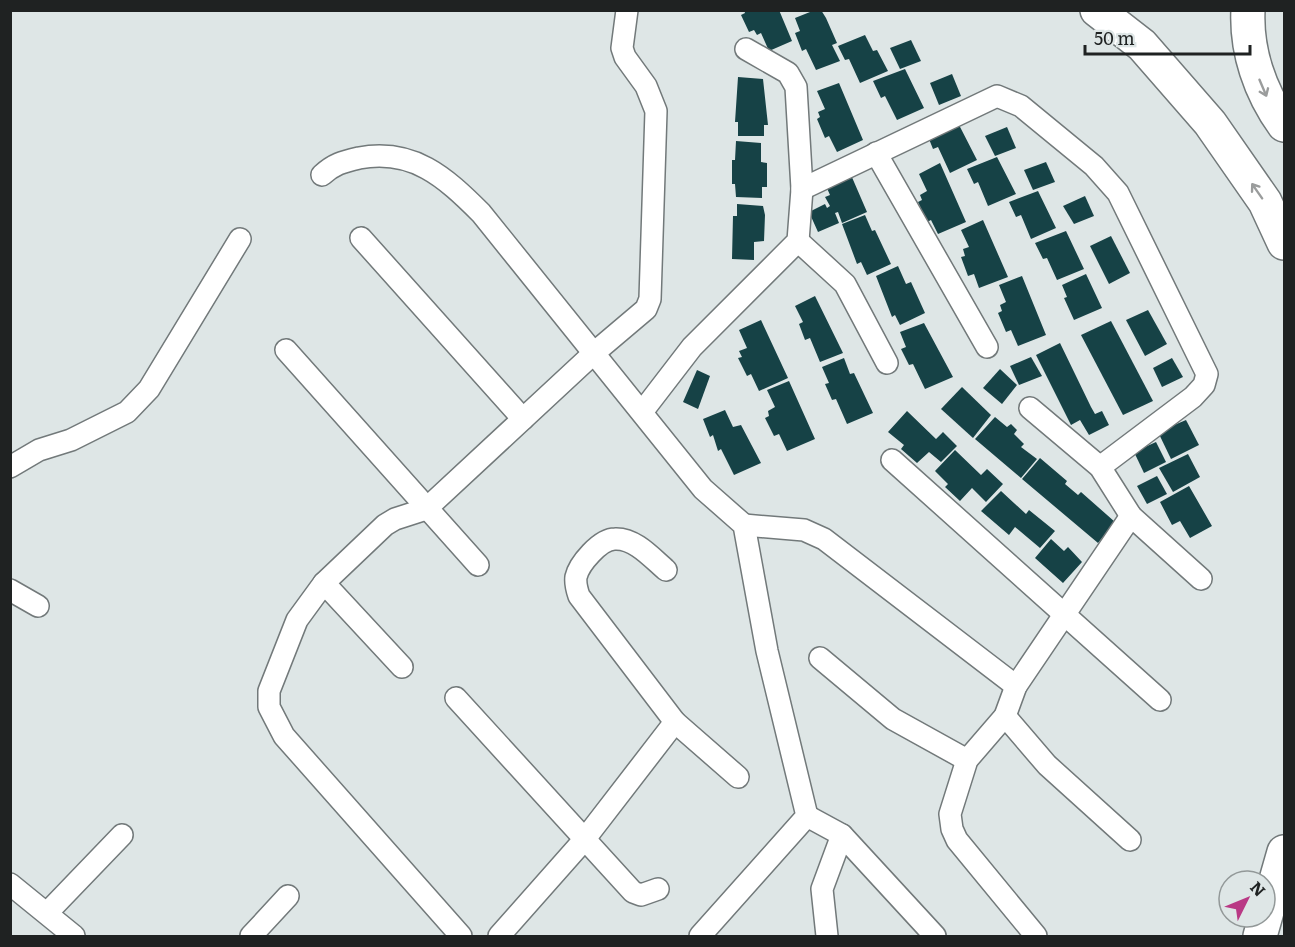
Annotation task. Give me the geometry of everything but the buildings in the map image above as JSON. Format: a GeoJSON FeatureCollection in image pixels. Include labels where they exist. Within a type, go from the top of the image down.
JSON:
{"type":"FeatureCollection","features":[{"type":"Feature","properties":{"kind":"highway"},"geometry":{"type":"LineString","coordinates":[[1097,10],[1142,45],[1210,123],[1264,202],[1284,243]]}},
{"type":"Feature","properties":{"kind":"highway"},"geometry":{"type":"LineString","coordinates":[[1248,10],[1247,25],[1254,66],[1272,107],[1284,125]]}},
{"type":"Feature","properties":{"kind":"highway"},"geometry":{"type":"LineString","coordinates":[[1260,936],[1284,852]]}},
{"type":"Feature","properties":{"kind":"street"},"geometry":{"type":"LineString","coordinates":[[461,936],[284,736],[269,707],[269,691],[297,620],[324,583],[385,525],[395,519],[426,509],[594,353],[641,315],[650,298],[656,111],[646,86],[625,57],[622,48],[627,10]]}},
{"type":"Feature","properties":{"kind":"street"},"geometry":{"type":"LineString","coordinates":[[642,412],[692,347],[798,241],[802,189],[796,87],[788,73],[746,49]]}},
{"type":"Feature","properties":{"kind":"street"},"geometry":{"type":"LineString","coordinates":[[802,189],[997,96],[1022,105],[1094,166],[1118,193],[1206,374],[1204,385],[1193,397],[1101,467]]}},
{"type":"Feature","properties":{"kind":"street"},"geometry":{"type":"LineString","coordinates":[[876,153],[987,347]]}},
{"type":"Feature","properties":{"kind":"street"},"geometry":{"type":"LineString","coordinates":[[321,176],[334,163],[371,156],[396,156],[431,169],[460,192],[481,213],[703,489],[744,525],[804,530],[824,539],[1016,686]]}},
{"type":"Feature","properties":{"kind":"street"},"geometry":{"type":"LineString","coordinates":[[361,238],[523,419]]}},
{"type":"Feature","properties":{"kind":"street"},"geometry":{"type":"LineString","coordinates":[[10,467],[39,450],[71,440],[127,412],[149,389],[240,239]]}},
{"type":"Feature","properties":{"kind":"street"},"geometry":{"type":"LineString","coordinates":[[798,241],[845,284],[887,363]]}},
{"type":"Feature","properties":{"kind":"street"},"geometry":{"type":"LineString","coordinates":[[286,350],[478,565]]}},
{"type":"Feature","properties":{"kind":"street"},"geometry":{"type":"LineString","coordinates":[[1030,408],[1101,467],[1131,516],[1202,579]]}},
{"type":"Feature","properties":{"kind":"street"},"geometry":{"type":"LineString","coordinates":[[892,460],[1160,700]]}},
{"type":"Feature","properties":{"kind":"street"},"geometry":{"type":"LineString","coordinates":[[1036,936],[952,829],[950,814],[967,760],[1005,716],[1016,686],[1131,516]]}},
{"type":"Feature","properties":{"kind":"street"},"geometry":{"type":"LineString","coordinates":[[744,525],[767,651],[807,816],[842,835],[935,936]]}},
{"type":"Feature","properties":{"kind":"street"},"geometry":{"type":"LineString","coordinates":[[666,570],[638,546],[615,538],[604,541],[580,566],[576,587],[579,596],[675,722],[738,777]]}},
{"type":"Feature","properties":{"kind":"street"},"geometry":{"type":"LineString","coordinates":[[324,583],[402,667]]}},
{"type":"Feature","properties":{"kind":"street"},"geometry":{"type":"LineString","coordinates":[[10,590],[38,606]]}},
{"type":"Feature","properties":{"kind":"street"},"geometry":{"type":"LineString","coordinates":[[820,658],[893,719],[967,760]]}},
{"type":"Feature","properties":{"kind":"street"},"geometry":{"type":"LineString","coordinates":[[456,698],[633,892],[641,895],[658,889]]}},
{"type":"Feature","properties":{"kind":"street"},"geometry":{"type":"LineString","coordinates":[[1005,716],[1047,765],[1130,840]]}},
{"type":"Feature","properties":{"kind":"street"},"geometry":{"type":"LineString","coordinates":[[499,936],[584,840],[675,722]]}},
{"type":"Feature","properties":{"kind":"street"},"geometry":{"type":"LineString","coordinates":[[700,936],[807,816]]}},
{"type":"Feature","properties":{"kind":"street"},"geometry":{"type":"LineString","coordinates":[[48,913],[122,835]]}},
{"type":"Feature","properties":{"kind":"street"},"geometry":{"type":"LineString","coordinates":[[827,936],[822,889],[842,835]]}},
{"type":"Feature","properties":{"kind":"street"},"geometry":{"type":"LineString","coordinates":[[10,884],[74,936]]}},
{"type":"Feature","properties":{"kind":"street"},"geometry":{"type":"LineString","coordinates":[[251,936],[288,896]]}}]}
